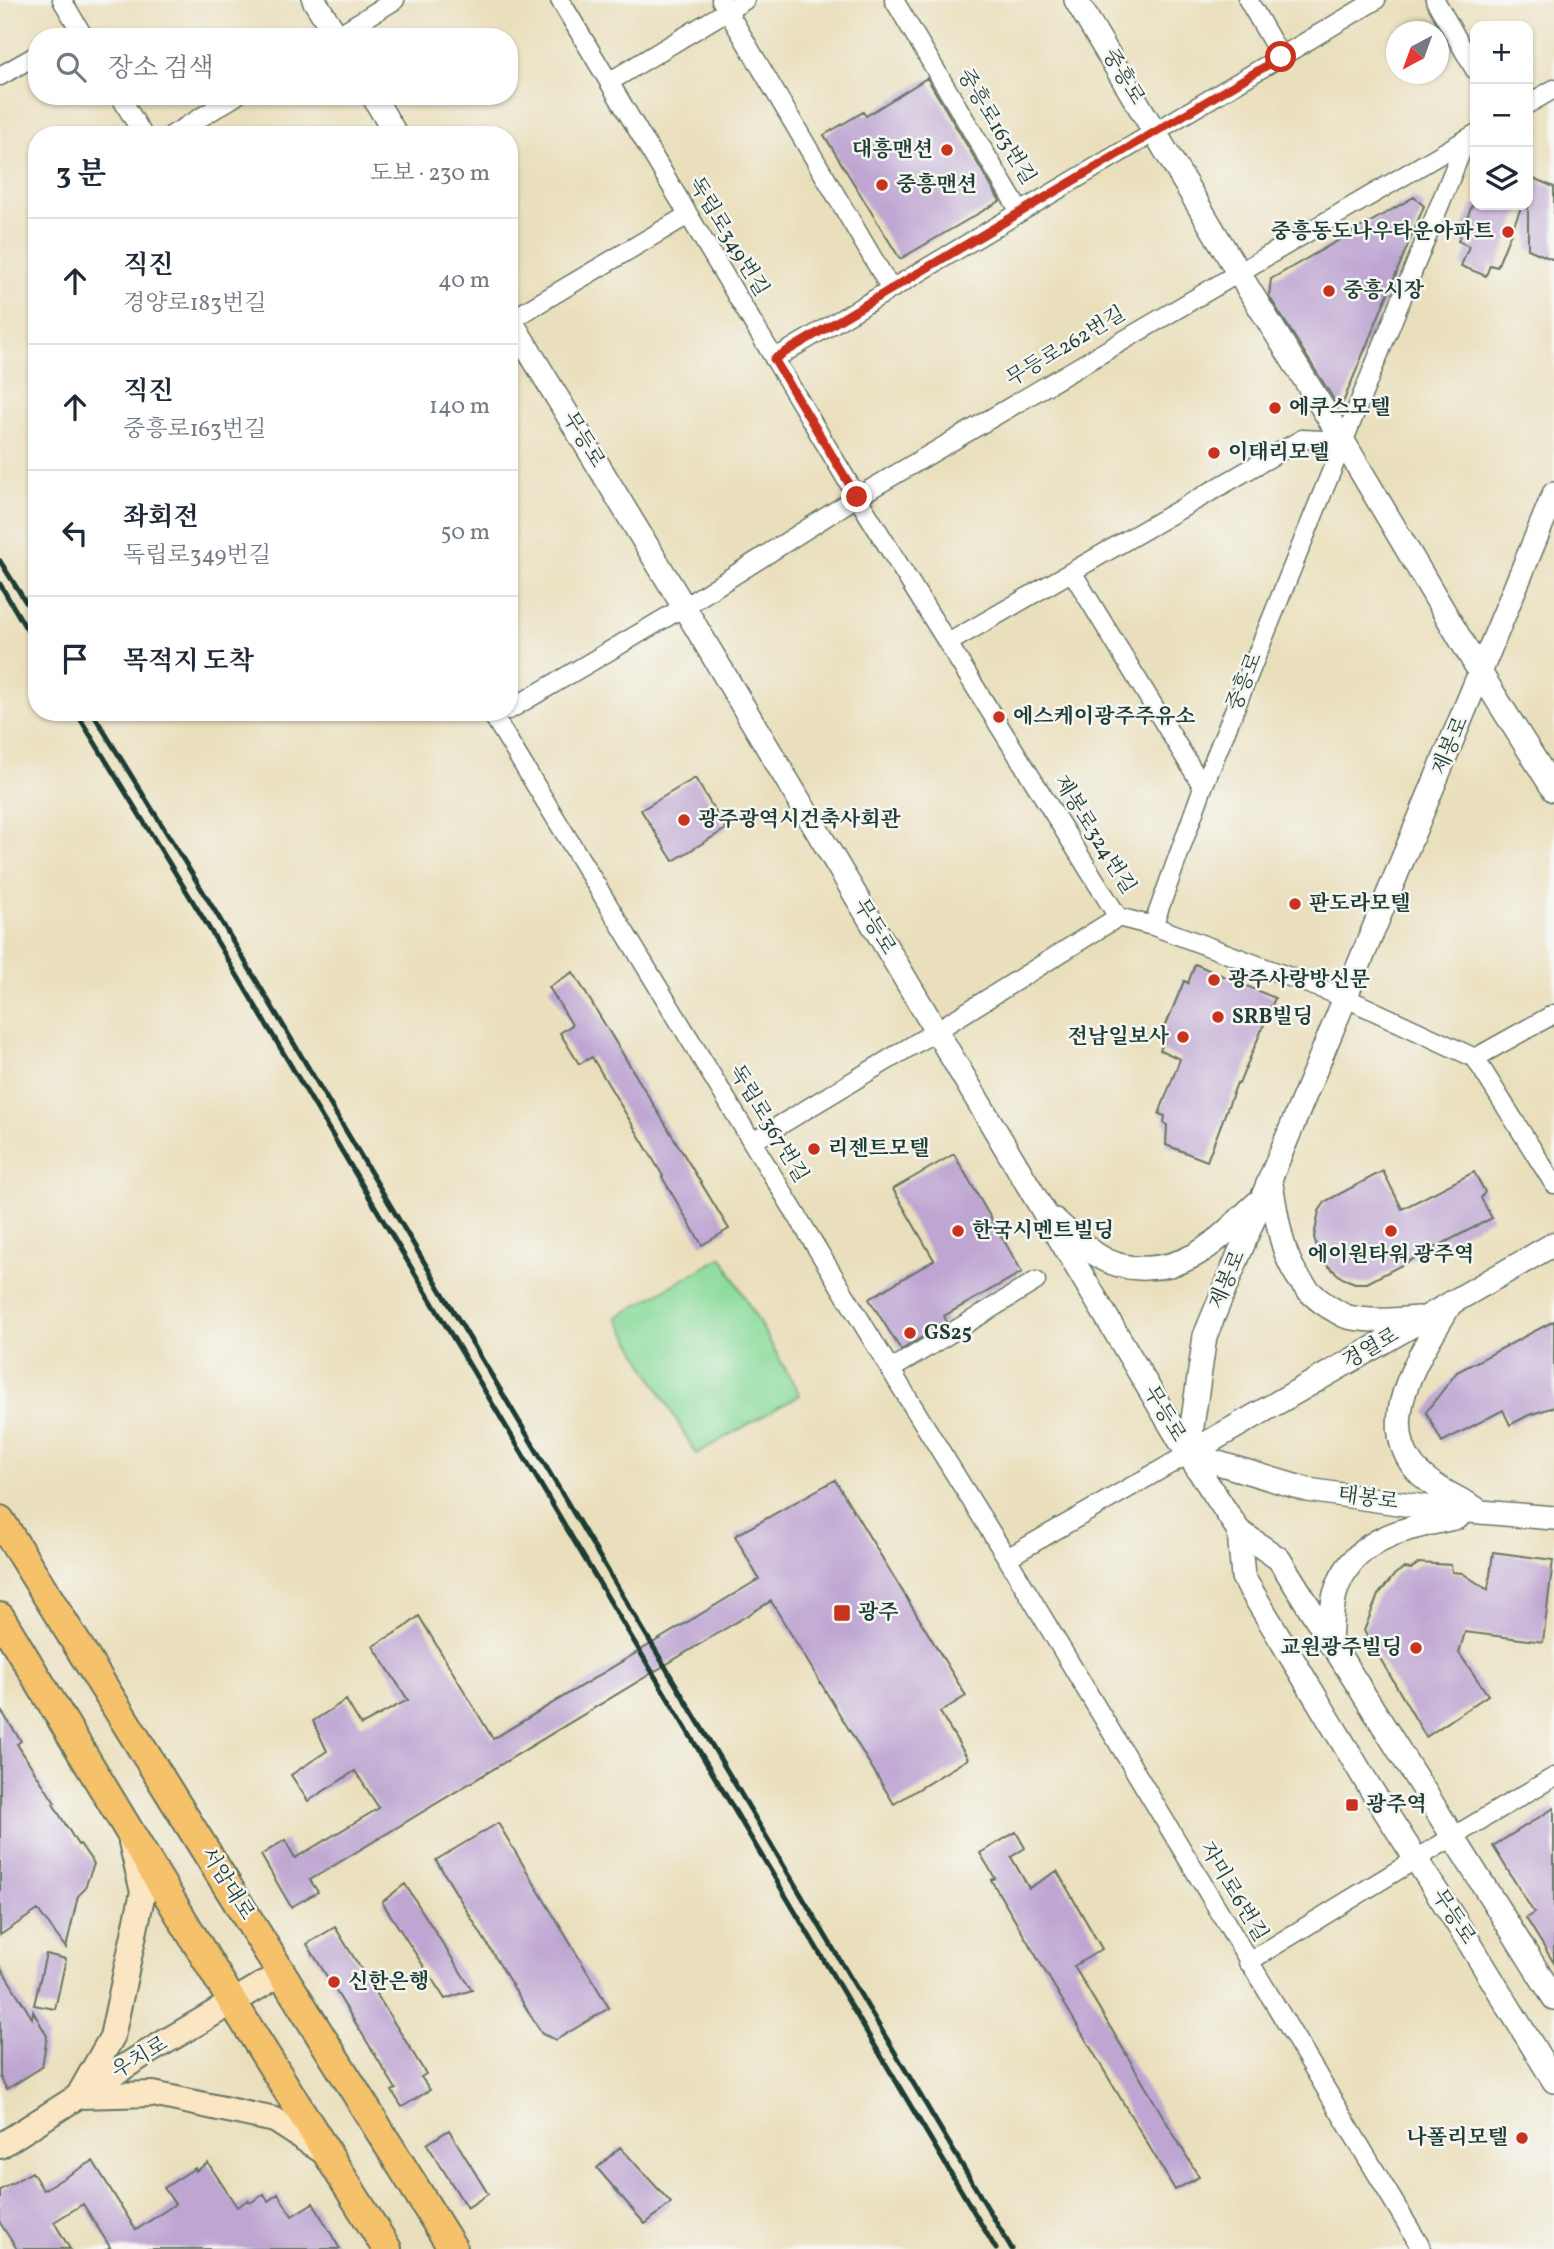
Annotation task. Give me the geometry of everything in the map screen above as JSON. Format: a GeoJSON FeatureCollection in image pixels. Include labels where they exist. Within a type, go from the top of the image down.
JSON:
{"type":"FeatureCollection","features":[{"type":"Feature","properties":{"kind":"main road","name":"서암대로"},"geometry":{"type":"LineString","coordinates":[[0,1520],[453,2249]]}},
{"type":"Feature","properties":{"kind":"main road"},"geometry":{"type":"LineString","coordinates":[[0,1617],[233,2003],[387,2249]]}},
{"type":"Feature","properties":{"kind":"main road"},"geometry":{"type":"LineString","coordinates":[[79,2096],[112,2037],[143,1892],[130,1834]]}},
{"type":"Feature","properties":{"kind":"main road","name":"우치로"},"geometry":{"type":"LineString","coordinates":[[0,2146],[142,2055],[282,1973]]}},
{"type":"Feature","properties":{"kind":"main road"},"geometry":{"type":"LineString","coordinates":[[79,2096],[153,2094],[275,2120],[329,2155]]}},
{"type":"Feature","properties":{"kind":"street"},"geometry":{"type":"LineString","coordinates":[[62,0],[74,28]]}},
{"type":"Feature","properties":{"kind":"street"},"geometry":{"type":"LineString","coordinates":[[314,0],[331,28]]}},
{"type":"Feature","properties":{"kind":"street"},"geometry":{"type":"LineString","coordinates":[[351,28],[396,0]]}},
{"type":"Feature","properties":{"kind":"street","name":"독립로349번길"},"geometry":{"type":"LineString","coordinates":[[560,0],[857,497]]}},
{"type":"Feature","properties":{"kind":"street"},"geometry":{"type":"LineString","coordinates":[[608,82],[724,5],[745,0]]}},
{"type":"Feature","properties":{"kind":"street","name":"중흥로163번길"},"geometry":{"type":"LineString","coordinates":[[894,0],[1020,212]]}},
{"type":"Feature","properties":{"kind":"street","name":"중흥로"},"geometry":{"type":"LineString","coordinates":[[1076,0],[1481,674],[1554,790]]}},
{"type":"Feature","properties":{"kind":"street"},"geometry":{"type":"LineString","coordinates":[[1248,0],[1281,57]]}},
{"type":"Feature","properties":{"kind":"street","name":"중흥로163번길"},"geometry":{"type":"LineString","coordinates":[[774,359],[1376,0]]}},
{"type":"Feature","properties":{"kind":"street"},"geometry":{"type":"LineString","coordinates":[[1435,0],[1470,61]]}},
{"type":"Feature","properties":{"kind":"street"},"geometry":{"type":"LineString","coordinates":[[724,5],[891,289]]}},
{"type":"Feature","properties":{"kind":"street"},"geometry":{"type":"LineString","coordinates":[[0,76],[28,60]]}},
{"type":"Feature","properties":{"kind":"street"},"geometry":{"type":"LineString","coordinates":[[1533,101],[1554,89]]}},
{"type":"Feature","properties":{"kind":"street"},"geometry":{"type":"LineString","coordinates":[[125,105],[138,126]]}},
{"type":"Feature","properties":{"kind":"street"},"geometry":{"type":"LineString","coordinates":[[187,126],[221,105]]}},
{"type":"Feature","properties":{"kind":"street"},"geometry":{"type":"LineString","coordinates":[[378,105],[391,126]]}},
{"type":"Feature","properties":{"kind":"street","name":"무등로262번길"},"geometry":{"type":"LineString","coordinates":[[518,703],[684,607],[857,497],[1470,138]]}},
{"type":"Feature","properties":{"kind":"street","name":"중흥로"},"geometry":{"type":"LineString","coordinates":[[1153,926],[1203,787],[1343,441],[1470,139]]}},
{"type":"Feature","properties":{"kind":"street","name":"무등로"},"geometry":{"type":"LineString","coordinates":[[518,315],[688,215]]}},
{"type":"Feature","properties":{"kind":"street","name":"무등로"},"geometry":{"type":"LineString","coordinates":[[518,333],[1188,1454],[1239,1531],[1279,1559],[1554,1998]]}},
{"type":"Feature","properties":{"kind":"street"},"geometry":{"type":"LineString","coordinates":[[948,643],[1302,439],[1343,441]]}},
{"type":"Feature","properties":{"kind":"street","name":"제봉로"},"geometry":{"type":"LineString","coordinates":[[1188,1454],[1205,1336],[1554,494]]}},
{"type":"Feature","properties":{"kind":"street","name":"제봉로324번길"},"geometry":{"type":"LineString","coordinates":[[857,497],[1118,917],[1153,926],[1346,998]]}},
{"type":"Feature","properties":{"kind":"street"},"geometry":{"type":"LineString","coordinates":[[1072,572],[1203,787]]}},
{"type":"Feature","properties":{"kind":"street","name":"독립로367번길"},"geometry":{"type":"LineString","coordinates":[[505,721],[752,1142],[1007,1558]]}},
{"type":"Feature","properties":{"kind":"street"},"geometry":{"type":"LineString","coordinates":[[752,1142],[1118,917]]}},
{"type":"Feature","properties":{"kind":"street"},"geometry":{"type":"LineString","coordinates":[[1346,998],[1475,1058],[1554,1184]]}},
{"type":"Feature","properties":{"kind":"street"},"geometry":{"type":"LineString","coordinates":[[1475,1058],[1554,1014]]}},
{"type":"Feature","properties":{"kind":"street"},"geometry":{"type":"LineString","coordinates":[[1039,1207],[1098,1256],[1120,1266],[1143,1269],[1171,1264],[1195,1255],[1266,1189],[1285,1252],[1300,1283],[1318,1300],[1345,1317],[1379,1321],[1425,1318]]}},
{"type":"Feature","properties":{"kind":"street","name":"경열로"},"geometry":{"type":"LineString","coordinates":[[1188,1454],[1554,1244]]}},
{"type":"Feature","properties":{"kind":"street"},"geometry":{"type":"LineString","coordinates":[[890,1370],[1036,1281]]}},
{"type":"Feature","properties":{"kind":"street"},"geometry":{"type":"LineString","coordinates":[[1452,1302],[1410,1375],[1400,1410],[1401,1432],[1405,1452],[1430,1482],[1481,1511]]}},
{"type":"Feature","properties":{"kind":"street"},"geometry":{"type":"LineString","coordinates":[[1007,1558],[1188,1454]]}},
{"type":"Feature","properties":{"kind":"street","name":"태봉로"},"geometry":{"type":"LineString","coordinates":[[1188,1454],[1308,1490],[1432,1508],[1554,1518]]}},
{"type":"Feature","properties":{"kind":"street"},"geometry":{"type":"LineString","coordinates":[[1330,1644],[1334,1598],[1342,1576],[1363,1550],[1391,1533],[1481,1511]]}},
{"type":"Feature","properties":{"kind":"street","name":"무등로"},"geometry":{"type":"LineString","coordinates":[[1239,1531],[1243,1577],[1279,1641],[1554,2081]]}},
{"type":"Feature","properties":{"kind":"street","name":"자미로6번길"},"geometry":{"type":"LineString","coordinates":[[1007,1558],[1422,2249]]}},
{"type":"Feature","properties":{"kind":"street"},"geometry":{"type":"LineString","coordinates":[[1248,1962],[1453,1835],[1554,1777]]}},
{"type":"Feature","properties":{"kind":"green space"},"geometry":{"type":"Polygon","coordinates":[[[722,1257],[800,1395],[696,1454],[617,1317],[722,1257]]]}},
{"type":"Feature","properties":{"kind":"building"},"geometry":{"type":"Polygon","coordinates":[[[927,78],[1000,201],[900,259],[824,135],[863,112],[866,116],[927,78]]]}},
{"type":"Feature","properties":{"kind":"building"},"geometry":{"type":"Polygon","coordinates":[[[1533,178],[1554,187],[1554,260],[1528,249],[1528,210],[1533,210],[1533,178]]]}},
{"type":"Feature","properties":{"kind":"building","name":"중흥시장"},"geometry":{"type":"Polygon","coordinates":[[[1414,197],[1424,206],[1342,405],[1336,403],[1269,296],[1271,279],[1414,197]]]}},
{"type":"Feature","properties":{"kind":"building"},"geometry":{"type":"Polygon","coordinates":[[[1470,210],[1520,210],[1497,267],[1490,265],[1486,276],[1461,266],[1469,246],[1458,241],[1470,210]]]}},
{"type":"Feature","properties":{"kind":"building","name":"광주광역시건축사회관"},"geometry":{"type":"Polygon","coordinates":[[[695,778],[726,829],[673,861],[641,810],[695,778]]]}},
{"type":"Feature","properties":{"kind":"building","name":"SRB빌딩"},"geometry":{"type":"Polygon","coordinates":[[[1195,964],[1275,998],[1239,1084],[1237,1083],[1207,1161],[1166,1145],[1165,1116],[1159,1114],[1180,1059],[1160,1050],[1165,1039],[1161,1037],[1184,981],[1188,983],[1195,964]]]}},
{"type":"Feature","properties":{"kind":"building"},"geometry":{"type":"Polygon","coordinates":[[[573,972],[729,1229],[702,1245],[592,1057],[579,1064],[560,1033],[572,1025],[549,987],[573,972]]]}},
{"type":"Feature","properties":{"kind":"building","name":"한국시멘트빌딩"},"geometry":{"type":"Polygon","coordinates":[[[954,1154],[1022,1272],[944,1316],[947,1322],[901,1350],[869,1299],[934,1260],[893,1189],[954,1154]]]}},
{"type":"Feature","properties":{"kind":"building","name":"에이원타워 광주역"},"geometry":{"type":"Polygon","coordinates":[[[1383,1171],[1402,1209],[1474,1172],[1485,1192],[1481,1198],[1492,1218],[1367,1283],[1355,1283],[1342,1278],[1326,1264],[1318,1252],[1314,1237],[1319,1211],[1326,1201],[1383,1171]]]}},
{"type":"Feature","properties":{"kind":"building"},"geometry":{"type":"Polygon","coordinates":[[[1554,1321],[1554,1407],[1510,1425],[1503,1410],[1442,1442],[1426,1412],[1457,1372],[1554,1321]]]}},
{"type":"Feature","properties":{"kind":"building"},"geometry":{"type":"Polygon","coordinates":[[[835,1480],[966,1696],[940,1712],[968,1759],[894,1804],[771,1601],[310,1880],[318,1892],[291,1907],[261,1855],[285,1840],[295,1858],[379,1808],[355,1771],[308,1801],[291,1775],[327,1751],[313,1721],[346,1700],[361,1725],[408,1700],[373,1646],[419,1616],[493,1739],[759,1579],[735,1536],[835,1480]]]}},
{"type":"Feature","properties":{"kind":"building","name":"교원광주빌딩"},"geometry":{"type":"Polygon","coordinates":[[[1493,1552],[1553,1560],[1543,1642],[1465,1632],[1459,1653],[1488,1695],[1426,1737],[1364,1631],[1378,1595],[1395,1574],[1404,1568],[1411,1569],[1419,1563],[1451,1565],[1452,1572],[1462,1573],[1488,1590],[1493,1552]]]}},
{"type":"Feature","properties":{"kind":"building"},"geometry":{"type":"Polygon","coordinates":[[[0,1709],[21,1741],[17,1744],[55,1803],[53,1804],[78,1845],[80,1844],[94,1864],[84,1890],[78,1896],[66,1948],[38,1910],[0,1935],[0,1709]]]}},
{"type":"Feature","properties":{"kind":"building"},"geometry":{"type":"Polygon","coordinates":[[[1554,1808],[1554,1963],[1526,1918],[1534,1913],[1493,1846],[1554,1808]]]}},
{"type":"Feature","properties":{"kind":"building"},"geometry":{"type":"Polygon","coordinates":[[[498,1823],[609,2008],[556,2040],[542,2034],[436,1860],[498,1823]]]}},
{"type":"Feature","properties":{"kind":"building"},"geometry":{"type":"Polygon","coordinates":[[[1016,1832],[1025,1848],[1011,1857],[1029,1888],[1057,1871],[1102,1949],[1074,1966],[1199,2177],[1175,2190],[991,1880],[995,1878],[980,1853],[1016,1832]]]}},
{"type":"Feature","properties":{"kind":"building"},"geometry":{"type":"Polygon","coordinates":[[[405,1884],[472,1990],[445,1999],[382,1902],[405,1884]]]}},
{"type":"Feature","properties":{"kind":"building"},"geometry":{"type":"Polygon","coordinates":[[[335,1927],[426,2074],[421,2077],[430,2090],[402,2107],[392,2091],[396,2089],[307,1944],[335,1927]]]}},
{"type":"Feature","properties":{"kind":"building"},"geometry":{"type":"Polygon","coordinates":[[[46,1954],[66,1959],[55,2009],[34,2005],[46,1954]]]}},
{"type":"Feature","properties":{"kind":"building"},"geometry":{"type":"Polygon","coordinates":[[[0,1966],[32,2018],[33,2011],[47,2036],[42,2067],[7,2089],[0,2077],[0,1966]]]}},
{"type":"Feature","properties":{"kind":"building"},"geometry":{"type":"Polygon","coordinates":[[[449,2130],[488,2194],[467,2208],[427,2144],[449,2130]]]}},
{"type":"Feature","properties":{"kind":"building"},"geometry":{"type":"Polygon","coordinates":[[[620,2147],[671,2203],[645,2224],[597,2168],[620,2147]]]}},
{"type":"Feature","properties":{"kind":"building"},"geometry":{"type":"Polygon","coordinates":[[[93,2161],[136,2230],[175,2204],[164,2188],[208,2163],[237,2207],[264,2194],[268,2201],[278,2194],[292,2216],[313,2203],[340,2249],[107,2249],[110,2247],[83,2204],[54,2222],[70,2249],[17,2249],[0,2223],[0,2190],[32,2172],[43,2190],[93,2161]]]}},
{"type":"Feature","properties":{"kind":"railway"},"geometry":{"type":"LineString","coordinates":[[0,561],[28,606]]}},
{"type":"Feature","properties":{"kind":"railway"},"geometry":{"type":"LineString","coordinates":[[0,584],[28,632]]}},
{"type":"Feature","properties":{"kind":"railway"},"geometry":{"type":"LineString","coordinates":[[82,721],[203,918],[996,2249]]}},
{"type":"Feature","properties":{"kind":"railway"},"geometry":{"type":"LineString","coordinates":[[98,721],[215,911],[1012,2249]]}},
{"type":"Feature","properties":{"kind":"place","name":"대흥맨션"},"geometry":{"type":"Point","coordinates":[947,150]}},
{"type":"Feature","properties":{"kind":"place","name":"중흥맨션"},"geometry":{"type":"Point","coordinates":[882,185]}},
{"type":"Feature","properties":{"kind":"place","name":"중흥동도나우타운아파트"},"geometry":{"type":"Point","coordinates":[1508,232]}},
{"type":"Feature","properties":{"kind":"place","name":"중흥시장"},"geometry":{"type":"Point","coordinates":[1329,291]}},
{"type":"Feature","properties":{"kind":"place","name":"에쿠스모텔"},"geometry":{"type":"Point","coordinates":[1275,408]}},
{"type":"Feature","properties":{"kind":"place","name":"이태리모텔"},"geometry":{"type":"Point","coordinates":[1214,453]}},
{"type":"Feature","properties":{"kind":"place","name":"에스케이광주주유소"},"geometry":{"type":"Point","coordinates":[999,717]}},
{"type":"Feature","properties":{"kind":"place","name":"광주광역시건축사회관"},"geometry":{"type":"Point","coordinates":[684,820]}},
{"type":"Feature","properties":{"kind":"place","name":"판도라모텔"},"geometry":{"type":"Point","coordinates":[1295,904]}},
{"type":"Feature","properties":{"kind":"place","name":"광주사랑방신문"},"geometry":{"type":"Point","coordinates":[1214,980]}},
{"type":"Feature","properties":{"kind":"place","name":"SRB빌딩"},"geometry":{"type":"Point","coordinates":[1218,1017]}},
{"type":"Feature","properties":{"kind":"place","name":"전남일보사"},"geometry":{"type":"Point","coordinates":[1183,1037]}},
{"type":"Feature","properties":{"kind":"place","name":"리젠트모텔"},"geometry":{"type":"Point","coordinates":[814,1149]}},
{"type":"Feature","properties":{"kind":"place","name":"한국시멘트빌딩"},"geometry":{"type":"Point","coordinates":[958,1231]}},
{"type":"Feature","properties":{"kind":"place","name":"에이원타워 광주역"},"geometry":{"type":"Point","coordinates":[1391,1231]}},
{"type":"Feature","properties":{"kind":"place","name":"GS25"},"geometry":{"type":"Point","coordinates":[910,1333]}},
{"type":"Feature","properties":{"kind":"place","name":"광주"},"geometry":{"type":"Point","coordinates":[842,1613]}},
{"type":"Feature","properties":{"kind":"place","name":"교원광주빌딩"},"geometry":{"type":"Point","coordinates":[1416,1648]}},
{"type":"Feature","properties":{"kind":"place","name":"광주역"},"geometry":{"type":"Point","coordinates":[1352,1805]}},
{"type":"Feature","properties":{"kind":"place","name":"신한은행"},"geometry":{"type":"Point","coordinates":[334,1982]}},
{"type":"Feature","properties":{"kind":"place","name":"나폴리모텔"},"geometry":{"type":"Point","coordinates":[1522,2138]}},
{"type":"Feature","properties":{"kind":"route"},"geometry":{"type":"LineString","coordinates":[[857,497],[774,359],[1281,57]]}}]}
